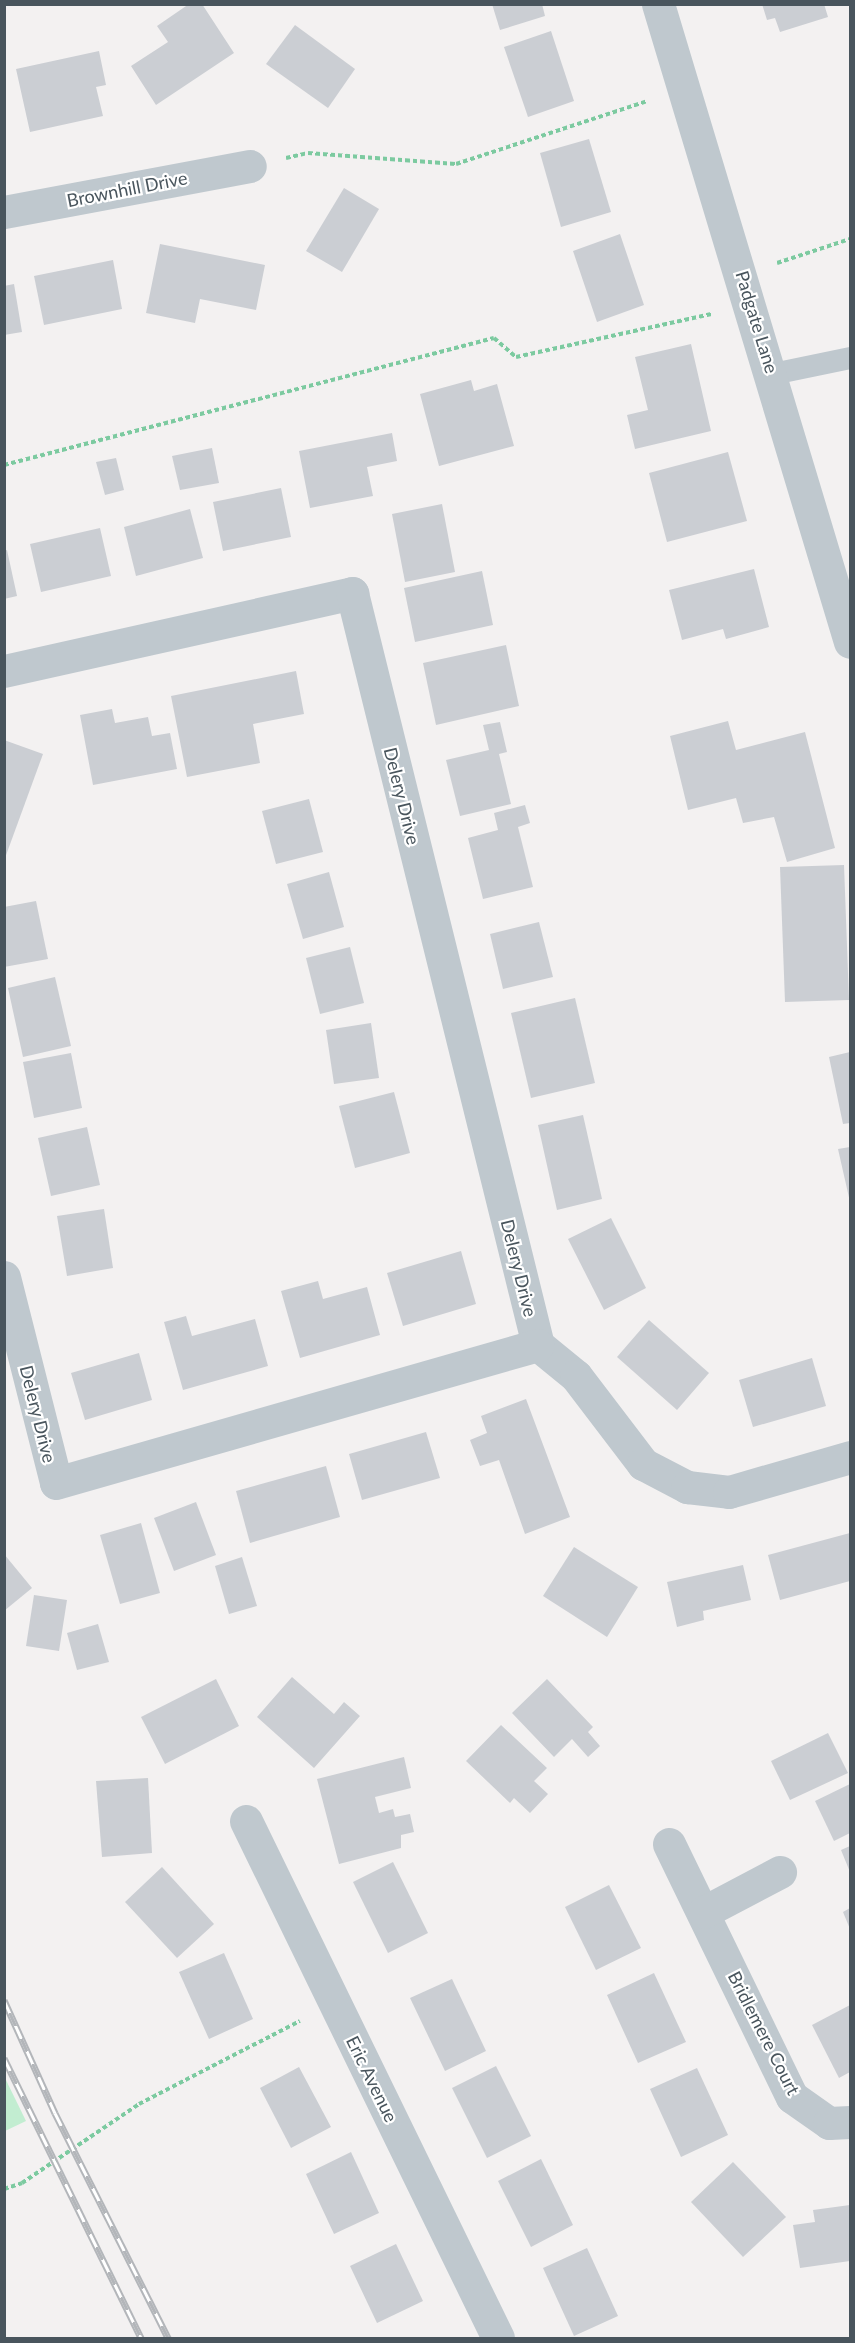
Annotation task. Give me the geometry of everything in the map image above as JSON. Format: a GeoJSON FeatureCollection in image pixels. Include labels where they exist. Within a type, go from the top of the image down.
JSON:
{"type":"FeatureCollection","features":[{"type":"Feature","properties":{"kind":"street","name":"Padgate Lane"},"geometry":{"type":"LineString","coordinates":[[658,4],[773,374],[850,642]]}},
{"type":"Feature","properties":{"kind":"street","name":"Brownhill Drive"},"geometry":{"type":"LineString","coordinates":[[4,212],[250,166]]}},
{"type":"Feature","properties":{"kind":"street","name":"Delery Drive"},"geometry":{"type":"LineString","coordinates":[[4,671],[352,593],[538,1345],[56,1483],[4,1277]]}},
{"type":"Feature","properties":{"kind":"street"},"geometry":{"type":"LineString","coordinates":[[538,1345],[576,1376],[643,1464],[687,1487],[729,1492],[850,1457]]}},
{"type":"Feature","properties":{"kind":"street","name":"Eric Avenue"},"geometry":{"type":"LineString","coordinates":[[246,1821],[498,2338]]}},
{"type":"Feature","properties":{"kind":"street","name":"Bridlemere Court"},"geometry":{"type":"LineString","coordinates":[[669,1844],[792,2097],[829,2123],[850,2122]]}},
{"type":"Feature","properties":{"kind":"street"},"geometry":{"type":"LineString","coordinates":[[704,1912],[780,1872]]}},
{"type":"Feature","properties":{"kind":"lane"},"geometry":{"type":"LineString","coordinates":[[773,374],[850,358]]}},
{"type":"Feature","properties":{"kind":"path"},"geometry":{"type":"LineString","coordinates":[[250,166],[308,153],[456,164],[686,89]]}},
{"type":"Feature","properties":{"kind":"path"},"geometry":{"type":"LineString","coordinates":[[742,274],[850,239]]}},
{"type":"Feature","properties":{"kind":"path"},"geometry":{"type":"LineString","coordinates":[[4,465],[494,338],[516,357],[752,305]]}},
{"type":"Feature","properties":{"kind":"path"},"geometry":{"type":"LineString","coordinates":[[4,2189],[22,2183],[138,2104],[335,2003]]}},
{"type":"Feature","properties":{"kind":"green space"},"geometry":{"type":"Polygon","coordinates":[[[4,2076],[26,2121],[5,2131],[4,2131],[4,2076]]]}},
{"type":"Feature","properties":{"kind":"building"},"geometry":{"type":"Polygon","coordinates":[[[189,4],[202,4],[234,53],[156,105],[131,66],[168,42],[157,26],[189,4]]]}},
{"type":"Feature","properties":{"kind":"building"},"geometry":{"type":"Polygon","coordinates":[[[492,4],[542,4],[545,16],[500,30],[492,4]]]}},
{"type":"Feature","properties":{"kind":"building"},"geometry":{"type":"Polygon","coordinates":[[[762,4],[824,4],[828,17],[780,32],[775,18],[767,20],[762,4]]]}},
{"type":"Feature","properties":{"kind":"building"},"geometry":{"type":"Polygon","coordinates":[[[295,25],[355,69],[328,108],[266,64],[295,25]]]}},
{"type":"Feature","properties":{"kind":"building"},"geometry":{"type":"Polygon","coordinates":[[[551,31],[574,101],[528,117],[504,47],[551,31]]]}},
{"type":"Feature","properties":{"kind":"building"},"geometry":{"type":"Polygon","coordinates":[[[99,51],[106,85],[96,87],[103,116],[30,132],[16,69],[99,51]]]}},
{"type":"Feature","properties":{"kind":"building"},"geometry":{"type":"Polygon","coordinates":[[[589,139],[611,212],[561,227],[540,153],[589,139]]]}},
{"type":"Feature","properties":{"kind":"building"},"geometry":{"type":"Polygon","coordinates":[[[344,188],[379,209],[342,272],[306,251],[344,188]]]}},
{"type":"Feature","properties":{"kind":"building"},"geometry":{"type":"Polygon","coordinates":[[[620,234],[644,305],[597,322],[573,251],[620,234]]]}},
{"type":"Feature","properties":{"kind":"building"},"geometry":{"type":"Polygon","coordinates":[[[160,244],[265,265],[256,310],[200,299],[195,323],[146,313],[160,244]]]}},
{"type":"Feature","properties":{"kind":"building"},"geometry":{"type":"Polygon","coordinates":[[[113,260],[122,309],[44,325],[34,276],[113,260]]]}},
{"type":"Feature","properties":{"kind":"building"},"geometry":{"type":"Polygon","coordinates":[[[14,284],[22,332],[4,335],[4,286],[14,284]]]}},
{"type":"Feature","properties":{"kind":"building"},"geometry":{"type":"Polygon","coordinates":[[[691,344],[711,431],[635,449],[627,415],[648,410],[635,357],[691,344]]]}},
{"type":"Feature","properties":{"kind":"building"},"geometry":{"type":"Polygon","coordinates":[[[471,380],[474,391],[497,384],[514,446],[439,466],[420,394],[471,380]]]}},
{"type":"Feature","properties":{"kind":"building"},"geometry":{"type":"Polygon","coordinates":[[[392,433],[397,461],[367,467],[373,496],[310,508],[299,451],[392,433]]]}},
{"type":"Feature","properties":{"kind":"building"},"geometry":{"type":"Polygon","coordinates":[[[212,448],[219,483],[180,490],[172,456],[212,448]]]}},
{"type":"Feature","properties":{"kind":"building"},"geometry":{"type":"Polygon","coordinates":[[[728,452],[747,521],[667,542],[649,473],[728,452]]]}},
{"type":"Feature","properties":{"kind":"building"},"geometry":{"type":"Polygon","coordinates":[[[116,458],[124,490],[105,495],[96,462],[116,458]]]}},
{"type":"Feature","properties":{"kind":"building"},"geometry":{"type":"Polygon","coordinates":[[[281,488],[291,537],[223,551],[213,502],[281,488]]]}},
{"type":"Feature","properties":{"kind":"building"},"geometry":{"type":"Polygon","coordinates":[[[442,504],[455,572],[405,582],[392,514],[442,504]]]}},
{"type":"Feature","properties":{"kind":"building"},"geometry":{"type":"Polygon","coordinates":[[[190,509],[203,558],[136,576],[124,527],[190,509]]]}},
{"type":"Feature","properties":{"kind":"building"},"geometry":{"type":"Polygon","coordinates":[[[100,528],[111,576],[41,592],[30,544],[100,528]]]}},
{"type":"Feature","properties":{"kind":"building"},"geometry":{"type":"Polygon","coordinates":[[[7,550],[17,596],[4,599],[4,551],[7,550]]]}},
{"type":"Feature","properties":{"kind":"building"},"geometry":{"type":"Polygon","coordinates":[[[754,569],[769,627],[726,639],[723,629],[682,640],[669,590],[754,569]]]}},
{"type":"Feature","properties":{"kind":"building"},"geometry":{"type":"Polygon","coordinates":[[[482,571],[493,625],[415,642],[404,588],[482,571]]]}},
{"type":"Feature","properties":{"kind":"building"},"geometry":{"type":"Polygon","coordinates":[[[506,645],[519,706],[436,725],[423,663],[506,645]]]}},
{"type":"Feature","properties":{"kind":"building"},"geometry":{"type":"Polygon","coordinates":[[[296,671],[304,714],[253,724],[260,763],[187,777],[171,696],[296,671]]]}},
{"type":"Feature","properties":{"kind":"building"},"geometry":{"type":"Polygon","coordinates":[[[112,709],[115,723],[148,717],[152,736],[170,733],[177,769],[93,785],[80,715],[112,709]]]}},
{"type":"Feature","properties":{"kind":"building"},"geometry":{"type":"Polygon","coordinates":[[[728,721],[736,750],[805,732],[835,848],[787,862],[774,817],[743,823],[736,798],[688,810],[670,736],[728,721]]]}},
{"type":"Feature","properties":{"kind":"building"},"geometry":{"type":"Polygon","coordinates":[[[500,722],[507,752],[499,754],[511,804],[460,816],[446,760],[489,750],[483,725],[500,722]]]}},
{"type":"Feature","properties":{"kind":"building"},"geometry":{"type":"Polygon","coordinates":[[[4,740],[43,754],[5,858],[4,858],[4,740]]]}},
{"type":"Feature","properties":{"kind":"building"},"geometry":{"type":"Polygon","coordinates":[[[309,799],[323,852],[276,864],[262,811],[309,799]]]}},
{"type":"Feature","properties":{"kind":"building"},"geometry":{"type":"Polygon","coordinates":[[[525,805],[530,823],[518,827],[533,887],[483,899],[468,838],[498,830],[494,813],[525,805]]]}},
{"type":"Feature","properties":{"kind":"building"},"geometry":{"type":"Polygon","coordinates":[[[844,865],[849,1000],[785,1002],[780,867],[844,865]]]}},
{"type":"Feature","properties":{"kind":"building"},"geometry":{"type":"Polygon","coordinates":[[[329,872],[344,927],[303,939],[287,884],[329,872]]]}},
{"type":"Feature","properties":{"kind":"building"},"geometry":{"type":"Polygon","coordinates":[[[36,901],[48,959],[4,967],[4,907],[36,901]]]}},
{"type":"Feature","properties":{"kind":"building"},"geometry":{"type":"Polygon","coordinates":[[[539,922],[553,977],[503,989],[490,934],[539,922]]]}},
{"type":"Feature","properties":{"kind":"building"},"geometry":{"type":"Polygon","coordinates":[[[350,947],[364,1003],[320,1014],[306,958],[350,947]]]}},
{"type":"Feature","properties":{"kind":"building"},"geometry":{"type":"Polygon","coordinates":[[[55,977],[71,1046],[23,1057],[8,988],[55,977]]]}},
{"type":"Feature","properties":{"kind":"building"},"geometry":{"type":"Polygon","coordinates":[[[575,998],[595,1083],[531,1098],[511,1013],[575,998]]]}},
{"type":"Feature","properties":{"kind":"building"},"geometry":{"type":"Polygon","coordinates":[[[371,1023],[379,1078],[334,1084],[326,1030],[371,1023]]]}},
{"type":"Feature","properties":{"kind":"building"},"geometry":{"type":"Polygon","coordinates":[[[850,1052],[850,1123],[843,1124],[829,1057],[850,1052]]]}},
{"type":"Feature","properties":{"kind":"building"},"geometry":{"type":"Polygon","coordinates":[[[71,1053],[82,1108],[34,1118],[23,1062],[71,1053]]]}},
{"type":"Feature","properties":{"kind":"building"},"geometry":{"type":"Polygon","coordinates":[[[394,1092],[410,1153],[355,1168],[339,1106],[394,1092]]]}},
{"type":"Feature","properties":{"kind":"building"},"geometry":{"type":"Polygon","coordinates":[[[583,1115],[602,1199],[557,1210],[538,1125],[583,1115]]]}},
{"type":"Feature","properties":{"kind":"building"},"geometry":{"type":"Polygon","coordinates":[[[87,1127],[100,1185],[51,1196],[38,1138],[87,1127]]]}},
{"type":"Feature","properties":{"kind":"building"},"geometry":{"type":"Polygon","coordinates":[[[850,1147],[850,1202],[838,1149],[850,1147]]]}},
{"type":"Feature","properties":{"kind":"building"},"geometry":{"type":"Polygon","coordinates":[[[104,1209],[113,1268],[67,1276],[57,1216],[104,1209]]]}},
{"type":"Feature","properties":{"kind":"building"},"geometry":{"type":"Polygon","coordinates":[[[611,1218],[646,1288],[604,1310],[568,1239],[611,1218]]]}},
{"type":"Feature","properties":{"kind":"building"},"geometry":{"type":"Polygon","coordinates":[[[461,1251],[476,1304],[403,1326],[387,1273],[461,1251]]]}},
{"type":"Feature","properties":{"kind":"building"},"geometry":{"type":"Polygon","coordinates":[[[318,1281],[323,1299],[367,1287],[380,1335],[300,1358],[281,1291],[318,1281]]]}},
{"type":"Feature","properties":{"kind":"building"},"geometry":{"type":"Polygon","coordinates":[[[186,1316],[192,1336],[255,1319],[268,1366],[183,1390],[164,1322],[186,1316]]]}},
{"type":"Feature","properties":{"kind":"building"},"geometry":{"type":"Polygon","coordinates":[[[649,1320],[709,1373],[677,1410],[617,1357],[649,1320]]]}},
{"type":"Feature","properties":{"kind":"building"},"geometry":{"type":"Polygon","coordinates":[[[139,1353],[152,1400],[85,1420],[71,1373],[139,1353]]]}},
{"type":"Feature","properties":{"kind":"building"},"geometry":{"type":"Polygon","coordinates":[[[812,1358],[826,1406],[753,1427],[739,1380],[812,1358]]]}},
{"type":"Feature","properties":{"kind":"building"},"geometry":{"type":"Polygon","coordinates":[[[526,1399],[570,1517],[525,1534],[499,1460],[480,1466],[470,1440],[487,1433],[481,1416],[526,1399]]]}},
{"type":"Feature","properties":{"kind":"building"},"geometry":{"type":"Polygon","coordinates":[[[426,1432],[440,1478],[362,1500],[349,1454],[426,1432]]]}},
{"type":"Feature","properties":{"kind":"building"},"geometry":{"type":"Polygon","coordinates":[[[326,1466],[340,1517],[250,1543],[236,1491],[326,1466]]]}},
{"type":"Feature","properties":{"kind":"building"},"geometry":{"type":"Polygon","coordinates":[[[196,1502],[216,1555],[174,1571],[154,1518],[196,1502]]]}},
{"type":"Feature","properties":{"kind":"building"},"geometry":{"type":"Polygon","coordinates":[[[141,1523],[160,1593],[120,1604],[100,1535],[141,1523]]]}},
{"type":"Feature","properties":{"kind":"building"},"geometry":{"type":"Polygon","coordinates":[[[850,1533],[850,1581],[780,1600],[768,1555],[850,1533]]]}},
{"type":"Feature","properties":{"kind":"building"},"geometry":{"type":"Polygon","coordinates":[[[574,1547],[638,1587],[607,1637],[543,1596],[574,1547]]]}},
{"type":"Feature","properties":{"kind":"building"},"geometry":{"type":"Polygon","coordinates":[[[4,1554],[32,1588],[4,1611],[4,1554]]]}},
{"type":"Feature","properties":{"kind":"building"},"geometry":{"type":"Polygon","coordinates":[[[242,1557],[257,1606],[229,1614],[215,1566],[242,1557]]]}},
{"type":"Feature","properties":{"kind":"building"},"geometry":{"type":"Polygon","coordinates":[[[743,1565],[751,1600],[703,1611],[704,1620],[677,1627],[667,1582],[743,1565]]]}},
{"type":"Feature","properties":{"kind":"building"},"geometry":{"type":"Polygon","coordinates":[[[34,1595],[67,1600],[59,1651],[26,1646],[34,1595]]]}},
{"type":"Feature","properties":{"kind":"building"},"geometry":{"type":"Polygon","coordinates":[[[98,1624],[109,1662],[77,1670],[67,1633],[98,1624]]]}},
{"type":"Feature","properties":{"kind":"building"},"geometry":{"type":"Polygon","coordinates":[[[292,1677],[334,1714],[344,1702],[360,1716],[314,1768],[257,1717],[292,1677]]]}},
{"type":"Feature","properties":{"kind":"building"},"geometry":{"type":"Polygon","coordinates":[[[216,1679],[239,1726],[165,1764],[141,1717],[216,1679]]]}},
{"type":"Feature","properties":{"kind":"building"},"geometry":{"type":"Polygon","coordinates":[[[547,1679],[593,1727],[588,1732],[600,1746],[588,1757],[572,1739],[554,1757],[512,1713],[547,1679]]]}},
{"type":"Feature","properties":{"kind":"building"},"geometry":{"type":"Polygon","coordinates":[[[501,1725],[547,1768],[534,1781],[548,1794],[530,1813],[514,1798],[510,1803],[466,1761],[501,1725]]]}},
{"type":"Feature","properties":{"kind":"building"},"geometry":{"type":"Polygon","coordinates":[[[828,1733],[848,1773],[790,1800],[771,1761],[828,1733]]]}},
{"type":"Feature","properties":{"kind":"building"},"geometry":{"type":"Polygon","coordinates":[[[404,1757],[411,1788],[375,1797],[379,1813],[393,1809],[395,1817],[410,1814],[414,1832],[401,1835],[401,1848],[339,1864],[317,1779],[404,1757]]]}},
{"type":"Feature","properties":{"kind":"building"},"geometry":{"type":"Polygon","coordinates":[[[148,1778],[152,1853],[102,1857],[96,1781],[148,1778]]]}},
{"type":"Feature","properties":{"kind":"building"},"geometry":{"type":"Polygon","coordinates":[[[850,1784],[850,1833],[834,1841],[815,1801],[850,1784]]]}},
{"type":"Feature","properties":{"kind":"building"},"geometry":{"type":"Polygon","coordinates":[[[850,1846],[850,1872],[841,1850],[850,1846]]]}},
{"type":"Feature","properties":{"kind":"building"},"geometry":{"type":"Polygon","coordinates":[[[393,1862],[428,1933],[388,1953],[353,1882],[393,1862]]]}},
{"type":"Feature","properties":{"kind":"building"},"geometry":{"type":"Polygon","coordinates":[[[162,1867],[214,1924],[177,1958],[125,1902],[162,1867]]]}},
{"type":"Feature","properties":{"kind":"building"},"geometry":{"type":"Polygon","coordinates":[[[609,1885],[641,1948],[596,1970],[565,1907],[609,1885]]]}},
{"type":"Feature","properties":{"kind":"building"},"geometry":{"type":"Polygon","coordinates":[[[850,1908],[850,1929],[843,1912],[850,1908]]]}},
{"type":"Feature","properties":{"kind":"building"},"geometry":{"type":"Polygon","coordinates":[[[224,1953],[253,2019],[209,2039],[179,1972],[224,1953]]]}},
{"type":"Feature","properties":{"kind":"building"},"geometry":{"type":"Polygon","coordinates":[[[654,1973],[686,2042],[638,2063],[607,1995],[654,1973]]]}},
{"type":"Feature","properties":{"kind":"building"},"geometry":{"type":"Polygon","coordinates":[[[452,1979],[486,2051],[445,2071],[410,1998],[452,1979]]]}},
{"type":"Feature","properties":{"kind":"building"},"geometry":{"type":"Polygon","coordinates":[[[850,2005],[850,2072],[839,2078],[812,2025],[850,2005]]]}},
{"type":"Feature","properties":{"kind":"building"},"geometry":{"type":"Polygon","coordinates":[[[496,2066],[531,2136],[487,2158],[452,2088],[496,2066]]]}},
{"type":"Feature","properties":{"kind":"building"},"geometry":{"type":"Polygon","coordinates":[[[299,2067],[331,2127],[291,2148],[260,2088],[299,2067]]]}},
{"type":"Feature","properties":{"kind":"building"},"geometry":{"type":"Polygon","coordinates":[[[697,2068],[728,2135],[681,2157],[650,2089],[697,2068]]]}},
{"type":"Feature","properties":{"kind":"building"},"geometry":{"type":"Polygon","coordinates":[[[351,2152],[379,2213],[334,2234],[306,2174],[351,2152]]]}},
{"type":"Feature","properties":{"kind":"building"},"geometry":{"type":"Polygon","coordinates":[[[541,2159],[573,2225],[531,2247],[498,2181],[541,2159]]]}},
{"type":"Feature","properties":{"kind":"building"},"geometry":{"type":"Polygon","coordinates":[[[733,2162],[786,2217],[743,2257],[691,2202],[733,2162]]]}},
{"type":"Feature","properties":{"kind":"building"},"geometry":{"type":"Polygon","coordinates":[[[850,2205],[850,2261],[800,2268],[793,2225],[815,2222],[813,2210],[850,2205]]]}},
{"type":"Feature","properties":{"kind":"building"},"geometry":{"type":"Polygon","coordinates":[[[396,2244],[423,2301],[377,2323],[350,2266],[396,2244]]]}},
{"type":"Feature","properties":{"kind":"building"},"geometry":{"type":"Polygon","coordinates":[[[587,2248],[618,2316],[574,2336],[543,2268],[587,2248]]]}},
{"type":"Feature","properties":{"kind":"railway"},"geometry":{"type":"LineString","coordinates":[[4,2000],[55,2113],[168,2338]]}},
{"type":"Feature","properties":{"kind":"railway"},"geometry":{"type":"LineString","coordinates":[[4,2058],[141,2338]]}}]}
